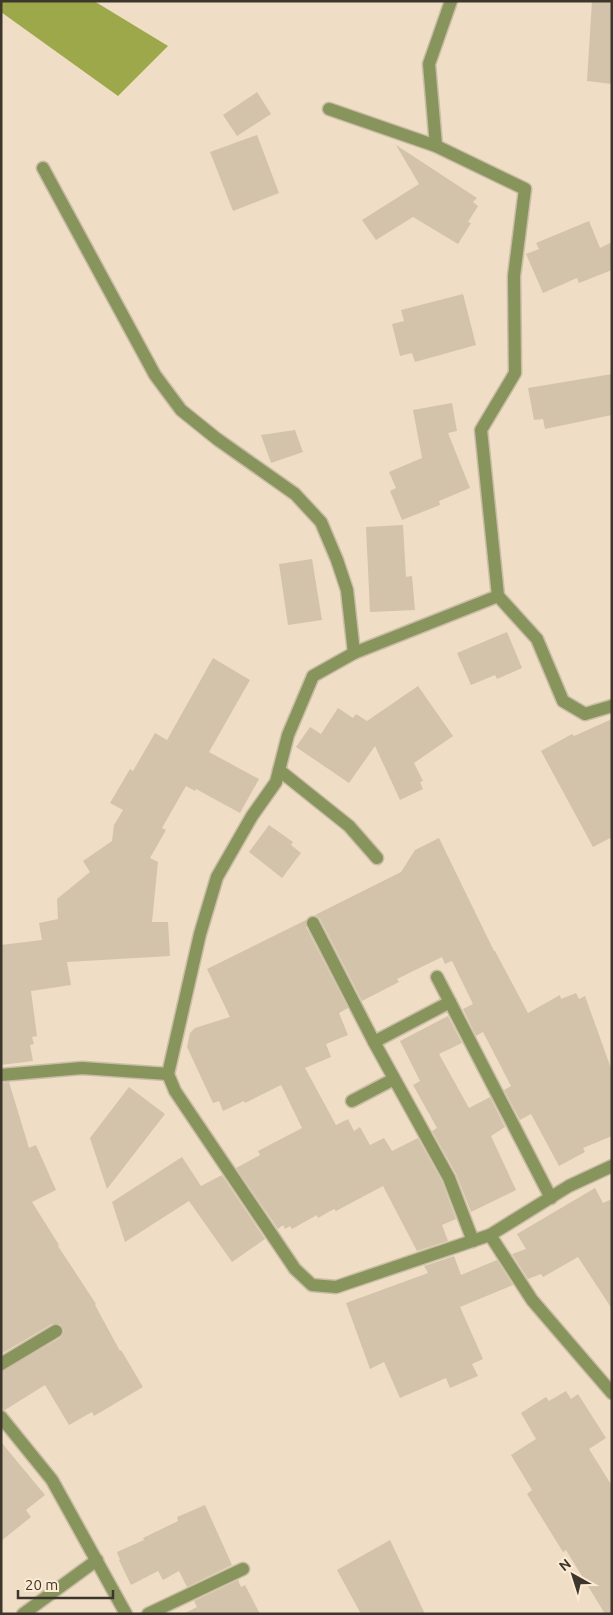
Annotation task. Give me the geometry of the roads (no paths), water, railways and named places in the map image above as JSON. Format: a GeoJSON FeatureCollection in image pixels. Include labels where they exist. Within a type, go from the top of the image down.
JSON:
{"type":"FeatureCollection","features":[{"type":"Feature","properties":{"kind":"street"},"geometry":{"type":"LineString","coordinates":[[436,146],[429,64],[451,1]]}},
{"type":"Feature","properties":{"kind":"street"},"geometry":{"type":"LineString","coordinates":[[329,110],[436,146],[526,188],[514,276],[515,373],[481,430],[498,596],[537,638],[563,701],[585,714],[612,706]]}},
{"type":"Feature","properties":{"kind":"street"},"geometry":{"type":"LineString","coordinates":[[43,168],[155,375],[181,410],[217,440],[295,494],[321,522],[338,560],[347,590],[354,653]]}},
{"type":"Feature","properties":{"kind":"street"},"geometry":{"type":"LineString","coordinates":[[498,596],[354,653],[313,676],[288,735],[276,782],[252,816],[216,877],[200,934],[168,1074],[175,1091],[296,1269],[312,1285],[336,1287],[473,1241],[490,1234],[569,1186],[612,1166]]}},
{"type":"Feature","properties":{"kind":"street"},"geometry":{"type":"LineString","coordinates":[[279,770],[349,826],[377,858]]}},
{"type":"Feature","properties":{"kind":"street"},"geometry":{"type":"LineString","coordinates":[[313,923],[374,1042],[448,1178],[473,1241]]}},
{"type":"Feature","properties":{"kind":"street"},"geometry":{"type":"LineString","coordinates":[[437,977],[550,1198]]}},
{"type":"Feature","properties":{"kind":"street"},"geometry":{"type":"LineString","coordinates":[[374,1042],[450,1002]]}},
{"type":"Feature","properties":{"kind":"street"},"geometry":{"type":"LineString","coordinates":[[1,1075],[82,1068],[168,1074]]}},
{"type":"Feature","properties":{"kind":"street"},"geometry":{"type":"LineString","coordinates":[[352,1101],[394,1079]]}},
{"type":"Feature","properties":{"kind":"street"},"geometry":{"type":"LineString","coordinates":[[490,1234],[532,1300],[612,1393]]}},
{"type":"Feature","properties":{"kind":"street"},"geometry":{"type":"LineString","coordinates":[[1,1364],[56,1331]]}},
{"type":"Feature","properties":{"kind":"street"},"geometry":{"type":"LineString","coordinates":[[1,1417],[52,1480],[126,1614]]}},
{"type":"Feature","properties":{"kind":"street"},"geometry":{"type":"LineString","coordinates":[[23,1614],[97,1560]]}},
{"type":"Feature","properties":{"kind":"street"},"geometry":{"type":"LineString","coordinates":[[148,1614],[243,1569]]}}]}
